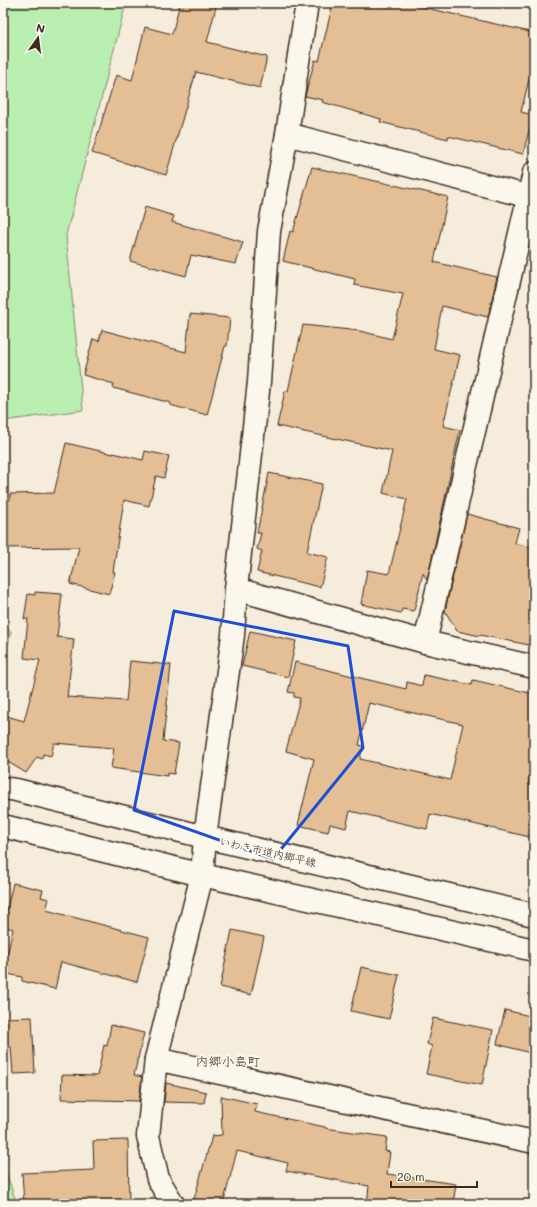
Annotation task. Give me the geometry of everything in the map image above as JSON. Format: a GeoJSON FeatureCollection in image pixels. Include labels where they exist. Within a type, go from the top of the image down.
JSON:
{"type":"FeatureCollection","features":[{"type":"Feature","properties":{"kind":"street"},"geometry":{"type":"LineString","coordinates":[[173,1204],[158,1179],[148,1136],[156,1059],[202,875],[205,837],[233,635],[236,588],[259,382],[269,231],[287,134],[307,3]]}},
{"type":"Feature","properties":{"kind":"street"},"geometry":{"type":"LineString","coordinates":[[287,134],[414,166],[531,198]]}},
{"type":"Feature","properties":{"kind":"street"},"geometry":{"type":"LineString","coordinates":[[425,642],[531,198],[534,173]]}},
{"type":"Feature","properties":{"kind":"street"},"geometry":{"type":"LineString","coordinates":[[236,588],[425,642],[534,667]]}},
{"type":"Feature","properties":{"kind":"street","name":"いわき市道内郷平線"},"geometry":{"type":"LineString","coordinates":[[3,788],[534,914]]}},
{"type":"Feature","properties":{"kind":"street"},"geometry":{"type":"LineString","coordinates":[[3,826],[202,875],[534,950]]}},
{"type":"Feature","properties":{"kind":"street"},"geometry":{"type":"LineString","coordinates":[[156,1059],[534,1142]]}},
{"type":"Feature","properties":{"kind":"highlighted area"},"geometry":{"type":"Polygon","coordinates":[[[174,611],[348,646],[363,748],[273,859],[134,810],[174,611]]]}},
{"type":"Feature","properties":{"kind":"green space"},"geometry":{"type":"Polygon","coordinates":[[[3,3],[126,3],[66,235],[83,410],[3,421],[3,3]]]}},
{"type":"Feature","properties":{"kind":"green space"},"geometry":{"type":"Polygon","coordinates":[[[3,627],[11,631],[3,667],[3,627]]]}},
{"type":"Feature","properties":{"kind":"green space"},"geometry":{"type":"Polygon","coordinates":[[[3,1164],[17,1204],[3,1204],[3,1164]]]}},
{"type":"Feature","properties":{"kind":"building"},"geometry":{"type":"Polygon","coordinates":[[[180,3],[217,3],[207,42],[267,57],[260,88],[196,72],[166,175],[92,153],[116,75],[132,80],[145,27],[172,34],[180,3]]]}},
{"type":"Feature","properties":{"kind":"building"},"geometry":{"type":"Polygon","coordinates":[[[333,3],[405,3],[534,33],[534,59],[521,112],[533,115],[523,154],[448,136],[448,139],[380,122],[381,119],[322,102],[323,100],[305,96],[315,60],[319,61],[333,3]]]}},
{"type":"Feature","properties":{"kind":"building"},"geometry":{"type":"Polygon","coordinates":[[[312,167],[448,197],[434,262],[497,277],[488,317],[442,306],[434,349],[460,355],[443,426],[460,430],[427,580],[423,573],[414,611],[402,609],[401,613],[361,604],[367,570],[389,574],[407,499],[383,493],[392,451],[277,426],[285,391],[288,391],[303,325],[360,331],[392,339],[403,294],[354,285],[355,279],[283,261],[290,231],[293,232],[312,167]]]}},
{"type":"Feature","properties":{"kind":"building"},"geometry":{"type":"Polygon","coordinates":[[[145,207],[174,216],[172,222],[243,242],[236,264],[191,255],[186,276],[130,261],[145,207]]]}},
{"type":"Feature","properties":{"kind":"building"},"geometry":{"type":"Polygon","coordinates":[[[190,314],[230,318],[227,346],[225,346],[207,415],[170,405],[171,403],[113,388],[114,384],[83,375],[93,339],[99,341],[102,330],[186,352],[190,314]]]}},
{"type":"Feature","properties":{"kind":"building"},"geometry":{"type":"Polygon","coordinates":[[[66,443],[143,460],[145,451],[169,456],[164,478],[156,476],[149,506],[124,500],[113,572],[115,572],[109,594],[70,584],[79,547],[3,548],[3,500],[10,500],[10,494],[54,493],[66,443]]]}},
{"type":"Feature","properties":{"kind":"building"},"geometry":{"type":"Polygon","coordinates":[[[269,473],[322,484],[307,552],[328,557],[320,587],[257,572],[262,551],[257,549],[261,533],[257,533],[269,473]]]}},
{"type":"Feature","properties":{"kind":"building"},"geometry":{"type":"Polygon","coordinates":[[[467,514],[519,528],[515,543],[534,548],[534,646],[457,631],[445,611],[467,514]]]}},
{"type":"Feature","properties":{"kind":"building"},"geometry":{"type":"Polygon","coordinates":[[[35,592],[62,594],[57,637],[74,639],[67,697],[126,701],[130,661],[171,665],[163,741],[179,743],[174,774],[167,773],[167,776],[111,768],[114,748],[54,743],[51,756],[43,754],[42,759],[37,757],[26,773],[3,759],[3,715],[24,721],[40,660],[24,658],[28,619],[24,619],[28,594],[35,595],[35,592]]]}},
{"type":"Feature","properties":{"kind":"building"},"geometry":{"type":"Polygon","coordinates":[[[250,631],[296,641],[288,677],[242,666],[250,631]]]}},
{"type":"Feature","properties":{"kind":"building"},"geometry":{"type":"Polygon","coordinates":[[[295,662],[406,689],[407,682],[422,686],[424,675],[472,685],[473,680],[534,694],[534,754],[528,784],[534,786],[534,838],[430,814],[427,829],[350,811],[346,828],[330,824],[328,832],[298,825],[314,759],[286,751],[300,698],[294,697],[294,693],[288,692],[295,662]],[[369,703],[359,745],[363,746],[360,759],[450,780],[463,724],[369,703]]]}},
{"type":"Feature","properties":{"kind":"building"},"geometry":{"type":"Polygon","coordinates":[[[13,883],[43,890],[41,897],[49,899],[46,910],[149,937],[137,982],[61,962],[55,989],[22,981],[22,977],[3,973],[13,929],[3,926],[13,883]]]}},
{"type":"Feature","properties":{"kind":"building"},"geometry":{"type":"Polygon","coordinates":[[[232,930],[264,937],[251,995],[220,987],[232,930]]]}},
{"type":"Feature","properties":{"kind":"building"},"geometry":{"type":"Polygon","coordinates":[[[361,967],[399,975],[389,1019],[351,1011],[361,967]]]}},
{"type":"Feature","properties":{"kind":"building"},"geometry":{"type":"Polygon","coordinates":[[[505,1010],[534,1017],[534,1054],[497,1044],[505,1010]]]}},
{"type":"Feature","properties":{"kind":"building"},"geometry":{"type":"Polygon","coordinates":[[[32,1017],[35,1073],[13,1074],[11,1047],[5,1047],[4,1018],[32,1017]]]}},
{"type":"Feature","properties":{"kind":"building"},"geometry":{"type":"Polygon","coordinates":[[[433,1018],[493,1030],[482,1085],[426,1074],[432,1046],[427,1044],[433,1018]]]}},
{"type":"Feature","properties":{"kind":"building"},"geometry":{"type":"Polygon","coordinates":[[[111,1025],[144,1033],[134,1075],[142,1077],[139,1101],[61,1099],[62,1075],[97,1076],[104,1045],[107,1046],[111,1025]]]}},
{"type":"Feature","properties":{"kind":"building"},"geometry":{"type":"Polygon","coordinates":[[[166,1083],[206,1092],[204,1103],[164,1102],[166,1083]]]}},
{"type":"Feature","properties":{"kind":"building"},"geometry":{"type":"Polygon","coordinates":[[[221,1096],[257,1104],[255,1112],[325,1128],[387,1137],[385,1151],[390,1152],[387,1174],[456,1184],[453,1204],[367,1204],[369,1186],[286,1171],[288,1163],[237,1151],[223,1204],[213,1204],[194,1199],[212,1136],[222,1135],[221,1096]]]}},
{"type":"Feature","properties":{"kind":"building"},"geometry":{"type":"Polygon","coordinates":[[[128,1140],[129,1204],[24,1204],[22,1173],[94,1170],[93,1141],[128,1140]]]}},
{"type":"Feature","properties":{"kind":"district","name":"内郷小島町"},"geometry":{"type":"Point","coordinates":[228,1061]}}]}
